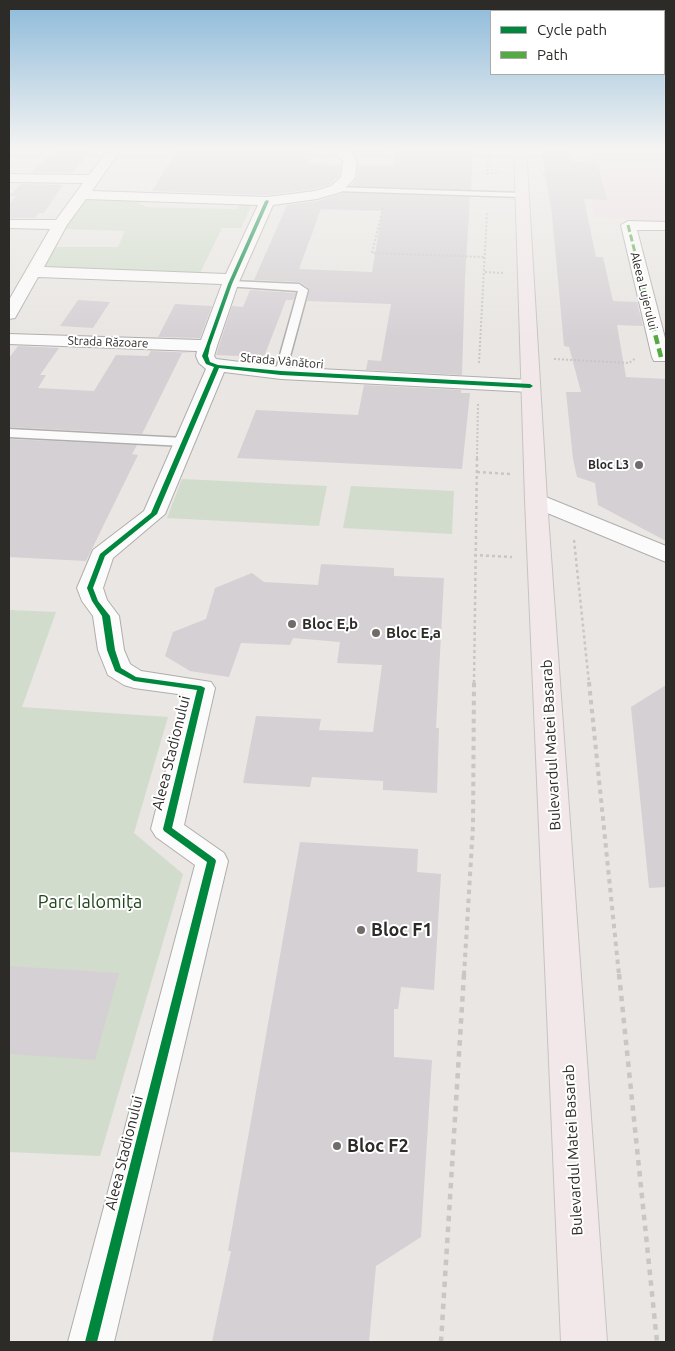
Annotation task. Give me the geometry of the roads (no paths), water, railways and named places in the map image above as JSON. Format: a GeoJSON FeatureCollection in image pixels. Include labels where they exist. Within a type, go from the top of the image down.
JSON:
{"type":"FeatureCollection","features":[{"type":"Feature","properties":{"kind":"main road","name":"Bulevardul Matei Basarab"},"geometry":{"type":"LineString","coordinates":[[522,212],[536,500],[584,1342]]}},
{"type":"Feature","properties":{"kind":"street"},"geometry":{"type":"LineString","coordinates":[[9,314],[69,212]]}},
{"type":"Feature","properties":{"kind":"street"},"geometry":{"type":"LineString","coordinates":[[212,356],[231,281],[262,212]]}},
{"type":"Feature","properties":{"kind":"street"},"geometry":{"type":"LineString","coordinates":[[9,224],[60,225]]}},
{"type":"Feature","properties":{"kind":"street","name":"Aleea Lujerului"},"geometry":{"type":"LineString","coordinates":[[663,357],[628,225],[666,226]]}},
{"type":"Feature","properties":{"kind":"street"},"geometry":{"type":"LineString","coordinates":[[9,280],[32,276],[231,281]]}},
{"type":"Feature","properties":{"kind":"street","name":"Strada Răzoare"},"geometry":{"type":"LineString","coordinates":[[9,338],[212,356]]}},
{"type":"Feature","properties":{"kind":"street","name":"Strada Vânători"},"geometry":{"type":"LineString","coordinates":[[212,356],[281,373],[530,386]]}},
{"type":"Feature","properties":{"kind":"street","name":"Aleea Stadionului"},"geometry":{"type":"LineString","coordinates":[[92,1342],[212,861],[166,829],[201,688],[134,679],[118,669],[111,650],[106,616],[95,601],[90,588],[102,555],[154,514],[184,442],[212,356]]}},
{"type":"Feature","properties":{"kind":"street"},"geometry":{"type":"LineString","coordinates":[[639,356],[663,357]]}},
{"type":"Feature","properties":{"kind":"street"},"geometry":{"type":"LineString","coordinates":[[536,500],[666,555]]}},
{"type":"Feature","properties":{"kind":"lane"},"geometry":{"type":"LineString","coordinates":[[231,281],[299,287],[303,290],[281,373]]}},
{"type":"Feature","properties":{"kind":"lane"},"geometry":{"type":"LineString","coordinates":[[9,433],[184,442]]}},
{"type":"Feature","properties":{"kind":"place","name":"Bloc L3"},"geometry":{"type":"Point","coordinates":[639,465]}},
{"type":"Feature","properties":{"kind":"place","name":"Bloc E,b"},"geometry":{"type":"Point","coordinates":[292,624]}},
{"type":"Feature","properties":{"kind":"place","name":"Bloc E,a"},"geometry":{"type":"Point","coordinates":[376,633]}},
{"type":"Feature","properties":{"kind":"place","name":"Bloc F1"},"geometry":{"type":"Point","coordinates":[361,930]}},
{"type":"Feature","properties":{"kind":"place","name":"Bloc F2"},"geometry":{"type":"Point","coordinates":[337,1146]}},
{"type":"Feature","properties":{"kind":"park label","name":"Parc Ialomița"},"geometry":{"type":"Point","coordinates":[90,902]}}]}
